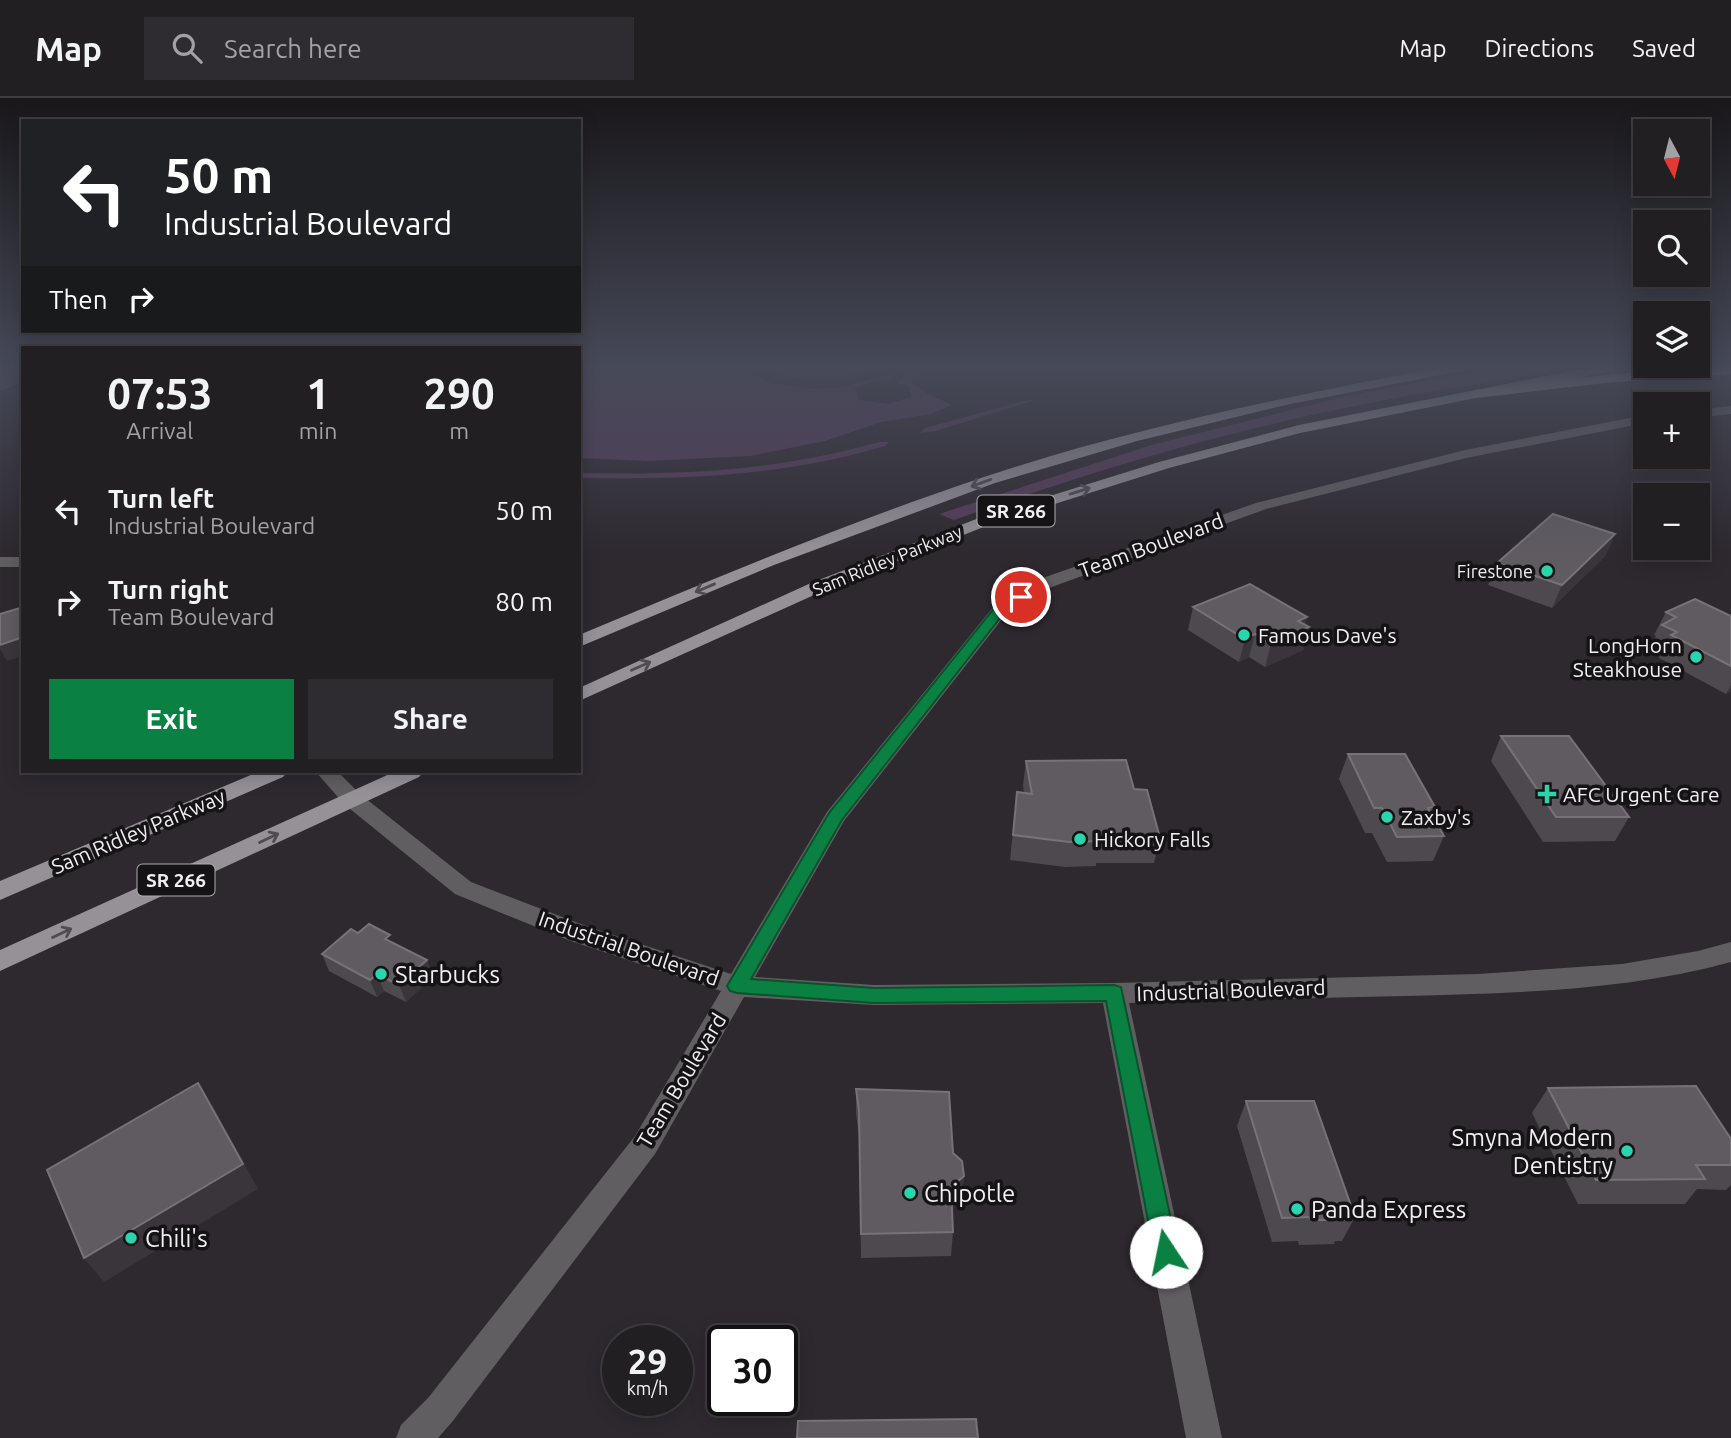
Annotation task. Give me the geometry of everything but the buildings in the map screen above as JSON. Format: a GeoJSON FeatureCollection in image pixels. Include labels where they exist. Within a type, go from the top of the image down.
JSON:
{"type":"FeatureCollection","features":[{"type":"Feature","properties":{"kind":"main road","name":"Sam Ridley Parkway"},"geometry":{"type":"LineString","coordinates":[[581,641],[768,561],[990,480],[1172,429]]}},
{"type":"Feature","properties":{"kind":"main road","name":"Sam Ridley Parkway"},"geometry":{"type":"LineString","coordinates":[[581,694],[817,587],[985,521],[1164,465],[1301,429]]}},
{"type":"Feature","properties":{"kind":"main road","name":"Sam Ridley Parkway"},"geometry":{"type":"LineString","coordinates":[[0,891],[274,773]]}},
{"type":"Feature","properties":{"kind":"main road","name":"SR 266"},"geometry":{"type":"LineString","coordinates":[[0,961],[410,773]]}},
{"type":"Feature","properties":{"kind":"street","name":"Team Boulevard"},"geometry":{"type":"LineString","coordinates":[[414,1438],[440,1410],[645,1144],[835,817],[1000,610],[1043,584],[1261,506],[1465,454],[1588,429]]}},
{"type":"Feature","properties":{"kind":"street"},"geometry":{"type":"LineString","coordinates":[[0,562],[21,562]]}},
{"type":"Feature","properties":{"kind":"street","name":"Industrial Boulevard"},"geometry":{"type":"LineString","coordinates":[[327,773],[352,799],[463,888],[577,933],[737,986],[874,995],[1114,993],[1478,984],[1622,974],[1698,961],[1731,952]]}},
{"type":"Feature","properties":{"kind":"street"},"geometry":{"type":"LineString","coordinates":[[1114,993],[1204,1438]]}},
{"type":"Feature","properties":{"kind":"shaded area"},"geometry":{"type":"Polygon","coordinates":[[[581,429],[862,429],[825,441],[750,456],[648,461],[581,458],[581,429]]]}},
{"type":"Feature","properties":{"kind":"shaded area"},"geometry":{"type":"Polygon","coordinates":[[[924,429],[944,429],[936,431],[920,433],[924,429]]]}},
{"type":"Feature","properties":{"kind":"shaded area"},"geometry":{"type":"Polygon","coordinates":[[[1217,429],[1253,429],[1049,487],[954,520],[939,514],[1155,444],[1217,429]]]}},
{"type":"Feature","properties":{"kind":"shaded area"},"geometry":{"type":"Polygon","coordinates":[[[889,442],[885,446],[847,456],[771,470],[695,477],[581,478],[581,473],[730,469],[889,442]]]}},
{"type":"Feature","properties":{"kind":"place","name":"Firestone"},"geometry":{"type":"Point","coordinates":[1547,571]}},
{"type":"Feature","properties":{"kind":"place","name":"Famous Dave's"},"geometry":{"type":"Point","coordinates":[1244,635]}},
{"type":"Feature","properties":{"kind":"place","name":"LongHorn Steakhouse"},"geometry":{"type":"Point","coordinates":[1696,657]}},
{"type":"Feature","properties":{"kind":"place","name":"AFC Urgent Care"},"geometry":{"type":"Point","coordinates":[1547,794]}},
{"type":"Feature","properties":{"kind":"place","name":"Zaxby's"},"geometry":{"type":"Point","coordinates":[1387,817]}},
{"type":"Feature","properties":{"kind":"place","name":"Hickory Falls"},"geometry":{"type":"Point","coordinates":[1080,839]}},
{"type":"Feature","properties":{"kind":"place","name":"Starbucks"},"geometry":{"type":"Point","coordinates":[381,974]}},
{"type":"Feature","properties":{"kind":"place","name":"Smyna Modern Dentistry"},"geometry":{"type":"Point","coordinates":[1627,1151]}},
{"type":"Feature","properties":{"kind":"place","name":"Chipotle"},"geometry":{"type":"Point","coordinates":[910,1193]}},
{"type":"Feature","properties":{"kind":"place","name":"Panda Express"},"geometry":{"type":"Point","coordinates":[1297,1209]}},
{"type":"Feature","properties":{"kind":"place","name":"Chili's"},"geometry":{"type":"Point","coordinates":[131,1238]}},
{"type":"Feature","properties":{"kind":"route"},"geometry":{"type":"LineString","coordinates":[[1021,597],[1000,610],[835,817],[737,986],[874,995],[1114,993],[1166,1252]]}}]}
